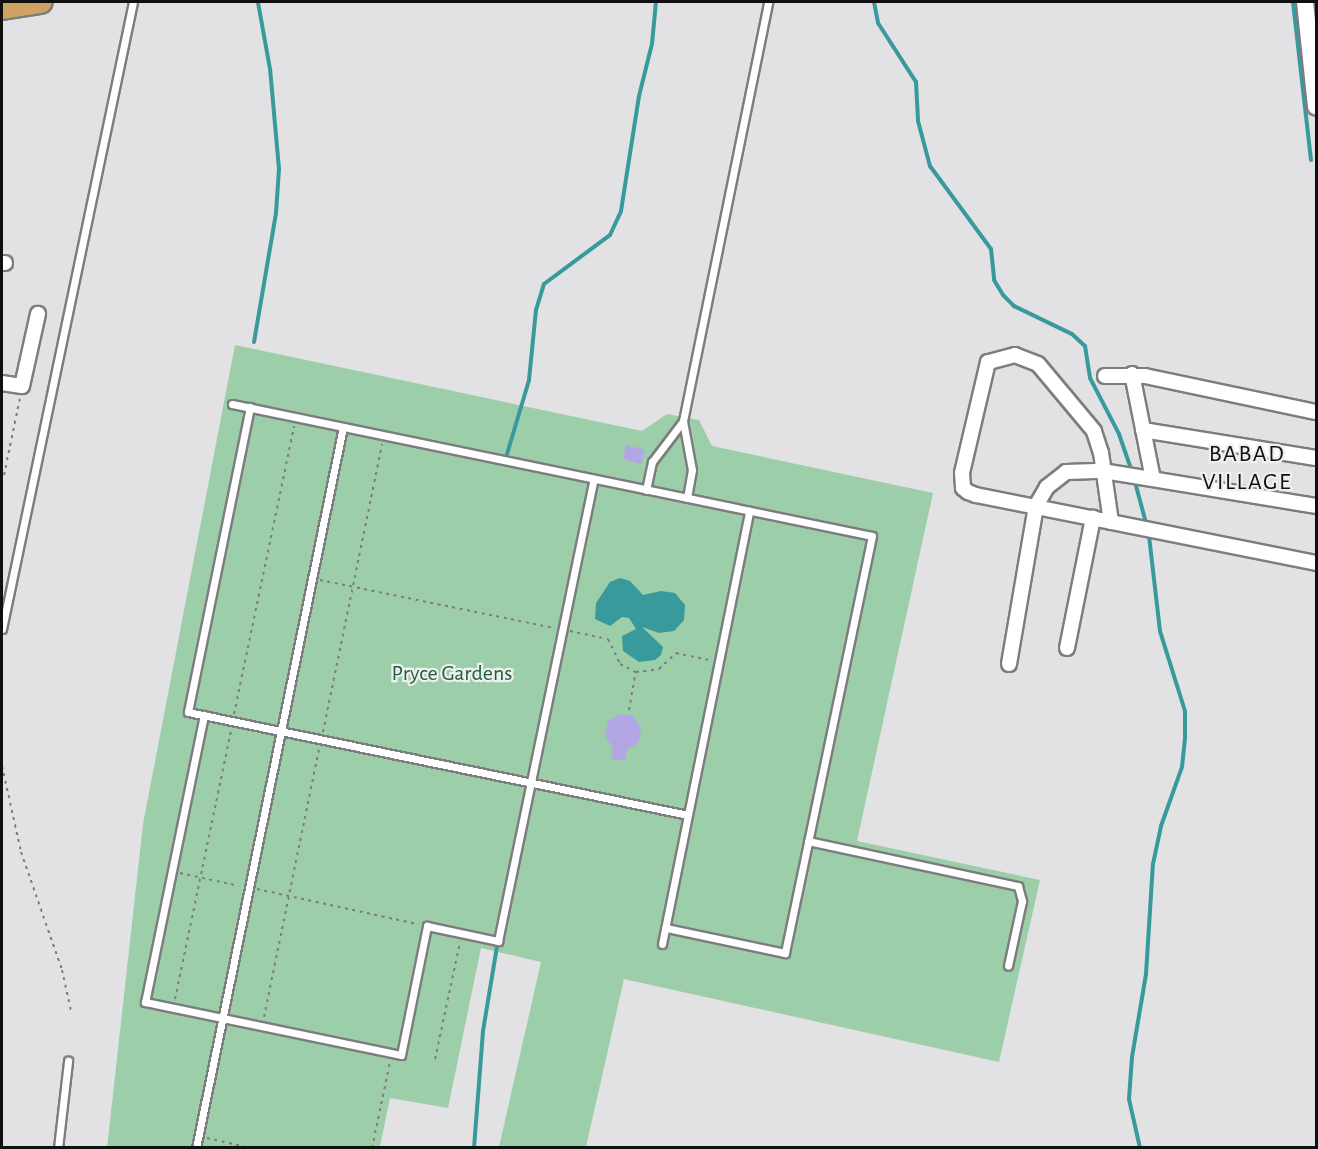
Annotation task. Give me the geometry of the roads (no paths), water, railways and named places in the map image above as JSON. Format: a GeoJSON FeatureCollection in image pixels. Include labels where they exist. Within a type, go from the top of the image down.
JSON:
{"type":"FeatureCollection","features":[{"type":"Feature","properties":{"kind":"highway"},"geometry":{"type":"LineString","coordinates":[[2,8],[41,2]]}},
{"type":"Feature","properties":{"kind":"street"},"geometry":{"type":"LineString","coordinates":[[1305,2],[1317,106]]}},
{"type":"Feature","properties":{"kind":"street"},"geometry":{"type":"LineString","coordinates":[[2,383],[22,386],[38,314]]}},
{"type":"Feature","properties":{"kind":"street"},"geometry":{"type":"LineString","coordinates":[[1111,522],[1094,431],[1053,379],[1029,358],[1015,355],[994,358],[984,371],[962,473],[963,488],[976,495],[1036,506],[1111,522],[1317,563]]}},
{"type":"Feature","properties":{"kind":"street"},"geometry":{"type":"LineString","coordinates":[[1132,374],[1153,479]]}},
{"type":"Feature","properties":{"kind":"street"},"geometry":{"type":"LineString","coordinates":[[1106,376],[1132,374],[1317,412]]}},
{"type":"Feature","properties":{"kind":"street"},"geometry":{"type":"LineString","coordinates":[[1143,430],[1317,458]]}},
{"type":"Feature","properties":{"kind":"street"},"geometry":{"type":"LineString","coordinates":[[1009,664],[1036,506],[1047,487],[1066,472],[1103,471],[1317,506]]}},
{"type":"Feature","properties":{"kind":"street"},"geometry":{"type":"LineString","coordinates":[[1067,648],[1093,518]]}},
{"type":"Feature","properties":{"kind":"lane"},"geometry":{"type":"LineString","coordinates":[[2,629],[133,2]]}},
{"type":"Feature","properties":{"kind":"lane"},"geometry":{"type":"LineString","coordinates":[[687,498],[692,470],[683,421],[768,2]]}},
{"type":"Feature","properties":{"kind":"lane"},"geometry":{"type":"LineString","coordinates":[[232,404],[872,536],[785,953],[666,928]]}},
{"type":"Feature","properties":{"kind":"lane"},"geometry":{"type":"LineString","coordinates":[[250,407],[188,712],[688,815]]}},
{"type":"Feature","properties":{"kind":"lane"},"geometry":{"type":"LineString","coordinates":[[646,490],[652,462],[683,421]]}},
{"type":"Feature","properties":{"kind":"lane"},"geometry":{"type":"LineString","coordinates":[[196,1148],[343,427]]}},
{"type":"Feature","properties":{"kind":"lane"},"geometry":{"type":"LineString","coordinates":[[204,715],[145,1002],[401,1055],[427,926],[498,941],[594,479]]}},
{"type":"Feature","properties":{"kind":"lane"},"geometry":{"type":"LineString","coordinates":[[662,944],[749,511]]}},
{"type":"Feature","properties":{"kind":"lane"},"geometry":{"type":"LineString","coordinates":[[808,841],[1018,886],[1022,901],[1008,966]]}},
{"type":"Feature","properties":{"kind":"lane"},"geometry":{"type":"LineString","coordinates":[[58,1148],[68,1061]]}},
{"type":"Feature","properties":{"kind":"water"},"geometry":{"type":"Polygon","coordinates":[[[620,578],[630,581],[643,595],[661,591],[675,593],[685,605],[684,620],[674,631],[659,633],[642,627],[663,647],[661,655],[655,660],[639,662],[623,651],[622,636],[636,629],[629,618],[622,617],[610,626],[595,619],[596,603],[610,582],[620,578]]]}},
{"type":"Feature","properties":{"kind":"waterway"},"geometry":{"type":"LineString","coordinates":[[254,342],[276,213],[279,169],[270,69],[258,2]]}},
{"type":"Feature","properties":{"kind":"waterway"},"geometry":{"type":"LineString","coordinates":[[507,454],[529,380],[536,310],[544,284],[610,235],[621,211],[639,96],[652,44],[656,2]]}},
{"type":"Feature","properties":{"kind":"waterway"},"geometry":{"type":"LineString","coordinates":[[874,2],[878,23],[916,82],[918,121],[930,166],[991,249],[994,280],[1003,295],[1014,306],[1072,334],[1085,346],[1090,378],[1119,434],[1131,468]]}},
{"type":"Feature","properties":{"kind":"waterway"},"geometry":{"type":"LineString","coordinates":[[1293,2],[1311,160]]}},
{"type":"Feature","properties":{"kind":"waterway"},"geometry":{"type":"LineString","coordinates":[[1135,482],[1146,523]]}},
{"type":"Feature","properties":{"kind":"waterway"},"geometry":{"type":"LineString","coordinates":[[1140,1148],[1129,1099],[1132,1057],[1146,974],[1153,864],[1161,826],[1182,767],[1185,737],[1185,711],[1160,631],[1149,536]]}},
{"type":"Feature","properties":{"kind":"waterway"},"geometry":{"type":"LineString","coordinates":[[474,1148],[483,1031],[497,946]]}},
{"type":"Feature","properties":{"kind":"district","name":"BABAD VILLAGE"},"geometry":{"type":"Point","coordinates":[1247,469]}},
{"type":"Feature","properties":{"kind":"park label","name":"Pryce Gardens"},"geometry":{"type":"Point","coordinates":[452,674]}}]}
